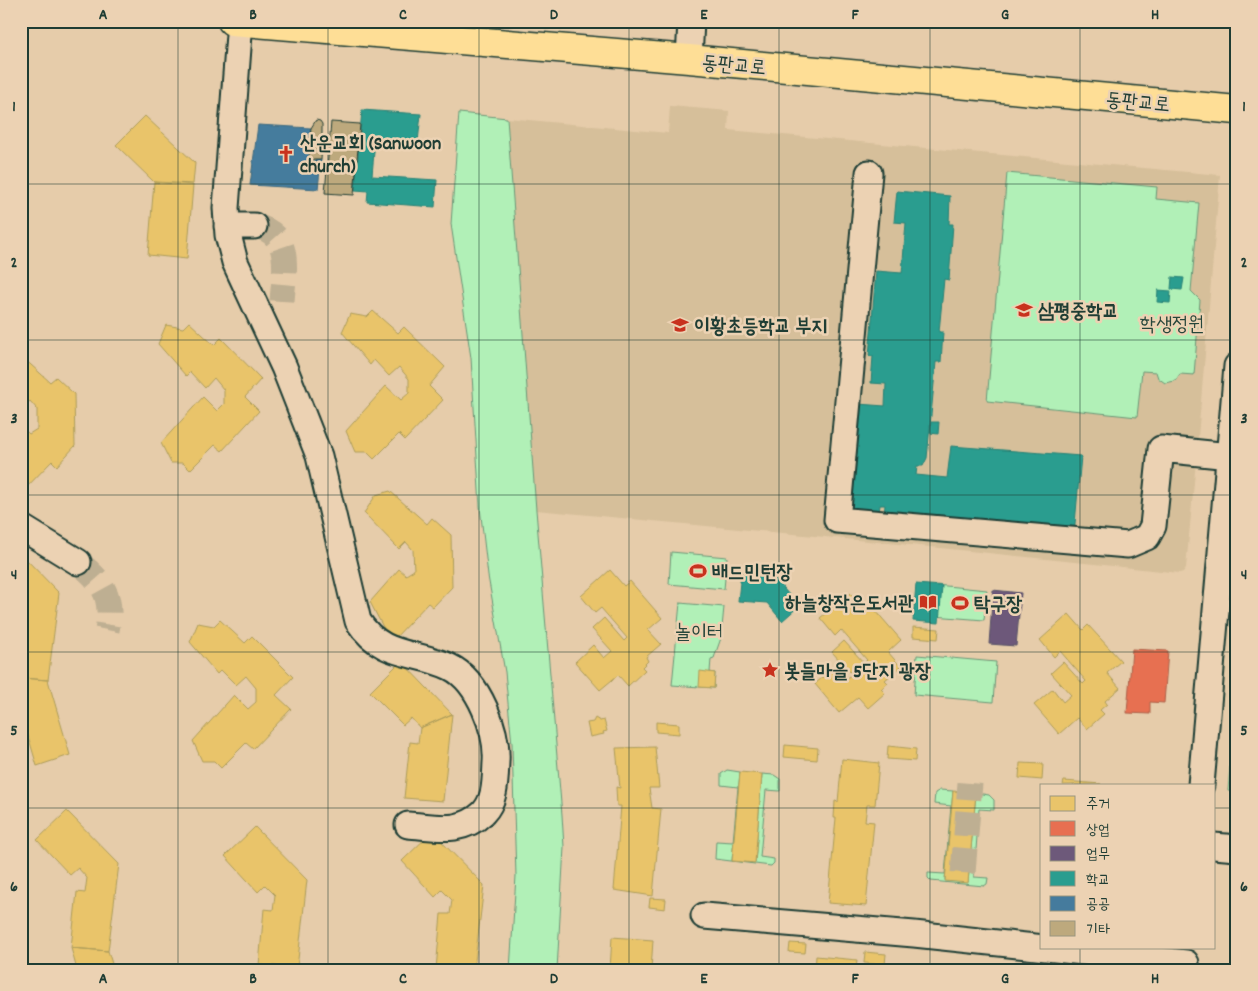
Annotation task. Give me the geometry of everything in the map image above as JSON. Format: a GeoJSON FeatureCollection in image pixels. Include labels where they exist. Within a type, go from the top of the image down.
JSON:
{"type":"FeatureCollection","features":[{"type":"Feature","properties":{"kind":"main road","name":"동판교로"},"geometry":{"type":"LineString","coordinates":[[232,21],[689,59],[1237,110]]}},
{"type":"Feature","properties":{"kind":"street"},"geometry":{"type":"LineString","coordinates":[[689,59],[691,21]]}},
{"type":"Feature","properties":{"kind":"street"},"geometry":{"type":"LineString","coordinates":[[240,22],[226,208],[227,226],[235,262],[284,367],[318,456],[358,621],[367,634],[384,647],[452,668],[470,685],[484,708],[493,731],[496,756],[495,777],[493,798],[486,810],[472,823],[458,827],[408,825]]}},
{"type":"Feature","properties":{"kind":"street"},"geometry":{"type":"LineString","coordinates":[[869,172],[837,520],[1128,545],[1147,537],[1153,526],[1161,449],[1230,456]]}},
{"type":"Feature","properties":{"kind":"street"},"geometry":{"type":"LineString","coordinates":[[227,226],[254,226]]}},
{"type":"Feature","properties":{"kind":"street"},"geometry":{"type":"LineString","coordinates":[[1201,784],[1237,366]]}},
{"type":"Feature","properties":{"kind":"street"},"geometry":{"type":"LineString","coordinates":[[21,527],[78,562]]}},
{"type":"Feature","properties":{"kind":"street"},"geometry":{"type":"LineString","coordinates":[[1216,846],[1237,848]]}},
{"type":"Feature","properties":{"kind":"street"},"geometry":{"type":"LineString","coordinates":[[704,916],[1040,946]]}},
{"type":"Feature","properties":{"kind":"street"},"geometry":{"type":"LineString","coordinates":[[1060,948],[1186,960]]}},
{"type":"Feature","properties":{"kind":"shaded area"},"geometry":{"type":"Polygon","coordinates":[[[670,106],[729,111],[728,130],[1220,175],[1196,461],[1186,568],[1183,572],[536,510],[507,118],[668,133],[670,106]]]}},
{"type":"Feature","properties":{"kind":"green space"},"geometry":{"type":"Polygon","coordinates":[[[459,113],[507,118],[536,510],[564,847],[557,970],[510,970],[516,876],[512,744],[505,672],[488,576],[480,507],[471,358],[451,224],[459,113]]]}},
{"type":"Feature","properties":{"kind":"green space","name":"학생정원"},"geometry":{"type":"Polygon","coordinates":[[[1007,173],[1157,187],[1156,199],[1199,203],[1191,291],[1200,300],[1194,375],[1180,374],[1175,381],[1165,383],[1158,378],[1156,372],[1142,371],[1137,417],[987,401],[1007,173]]]}},
{"type":"Feature","properties":{"kind":"green space","name":"배드민턴장"},"geometry":{"type":"Polygon","coordinates":[[[671,552],[727,557],[724,589],[669,584],[671,552]]]}},
{"type":"Feature","properties":{"kind":"green space","name":"탁구장"},"geometry":{"type":"Polygon","coordinates":[[[936,585],[987,590],[984,620],[934,616],[936,585]]]}},
{"type":"Feature","properties":{"kind":"green space","name":"놀이터"},"geometry":{"type":"Polygon","coordinates":[[[680,603],[724,607],[721,638],[714,658],[711,659],[710,672],[715,673],[714,688],[672,685],[680,603]]]}},
{"type":"Feature","properties":{"kind":"green space"},"geometry":{"type":"Polygon","coordinates":[[[917,655],[996,662],[993,702],[914,695],[917,655]]]}},
{"type":"Feature","properties":{"kind":"green space"},"geometry":{"type":"Polygon","coordinates":[[[1237,731],[1237,792],[1228,791],[1231,753],[1237,731]]]}},
{"type":"Feature","properties":{"kind":"green space"},"geometry":{"type":"Polygon","coordinates":[[[727,770],[740,772],[732,861],[755,863],[762,774],[774,775],[780,779],[780,791],[766,790],[760,857],[774,859],[774,863],[771,866],[715,859],[716,841],[733,842],[738,787],[721,785],[721,774],[727,770]]]}},
{"type":"Feature","properties":{"kind":"green space"},"geometry":{"type":"Polygon","coordinates":[[[940,790],[953,791],[945,880],[968,882],[976,793],[989,795],[994,800],[994,810],[979,809],[974,877],[988,878],[987,884],[984,886],[931,881],[928,878],[928,873],[945,874],[951,806],[934,804],[935,793],[940,790]]]}},
{"type":"Feature","properties":{"kind":"building: 주거"},"geometry":{"type":"Polygon","coordinates":[[[145,116],[195,163],[193,184],[154,182],[116,145],[145,116]]]}},
{"type":"Feature","properties":{"kind":"building: 주거"},"geometry":{"type":"Polygon","coordinates":[[[154,182],[193,185],[187,259],[148,255],[154,182]]]}},
{"type":"Feature","properties":{"kind":"building: 주거"},"geometry":{"type":"Polygon","coordinates":[[[373,311],[398,333],[404,327],[445,367],[429,386],[443,400],[405,440],[399,434],[374,459],[367,452],[355,452],[346,431],[386,386],[401,400],[409,393],[409,379],[399,367],[389,376],[374,360],[370,365],[342,332],[350,314],[367,317],[373,311]]]}},
{"type":"Feature","properties":{"kind":"building: 주거"},"geometry":{"type":"Polygon","coordinates":[[[189,322],[214,345],[221,338],[261,379],[245,397],[259,411],[222,451],[215,445],[190,470],[183,463],[171,463],[161,443],[203,397],[217,411],[224,404],[224,390],[214,378],[205,388],[190,372],[186,376],[158,344],[166,325],[183,328],[189,322]]]}},
{"type":"Feature","properties":{"kind":"building: 주거"},"geometry":{"type":"Polygon","coordinates":[[[21,356],[50,382],[56,377],[74,394],[75,446],[57,466],[52,461],[21,493],[21,429],[23,428],[29,434],[37,429],[37,409],[30,401],[23,407],[21,405],[21,356]]]}},
{"type":"Feature","properties":{"kind":"building: 주거"},"geometry":{"type":"Polygon","coordinates":[[[390,491],[427,524],[432,518],[451,535],[452,587],[433,607],[428,603],[395,638],[383,627],[370,602],[399,569],[406,575],[414,570],[413,550],[406,542],[399,549],[364,513],[376,495],[390,491]]]}},
{"type":"Feature","properties":{"kind":"building: 주거"},"geometry":{"type":"Polygon","coordinates":[[[21,554],[59,593],[48,680],[21,678],[21,622],[25,622],[27,608],[21,601],[21,554]]]}},
{"type":"Feature","properties":{"kind":"building: 주거"},"geometry":{"type":"Polygon","coordinates":[[[610,570],[624,586],[630,581],[662,618],[648,630],[661,644],[646,657],[648,661],[642,667],[645,670],[628,686],[618,675],[600,690],[575,662],[593,645],[604,658],[612,651],[592,629],[604,618],[624,641],[627,638],[601,608],[595,613],[581,596],[610,570]]]}},
{"type":"Feature","properties":{"kind":"building: 주거"},"geometry":{"type":"Polygon","coordinates":[[[850,593],[864,609],[869,603],[901,640],[888,652],[901,667],[885,680],[888,683],[881,689],[885,693],[868,708],[858,697],[839,713],[815,684],[833,668],[844,680],[852,674],[832,652],[844,641],[864,663],[867,660],[841,630],[835,636],[820,618],[850,593]]]}},
{"type":"Feature","properties":{"kind":"building: 주거"},"geometry":{"type":"Polygon","coordinates":[[[1069,614],[1083,630],[1088,625],[1121,661],[1107,673],[1120,688],[1105,701],[1107,704],[1100,710],[1104,714],[1087,729],[1077,718],[1059,734],[1034,705],[1053,689],[1063,702],[1071,695],[1051,673],[1063,662],[1083,684],[1086,681],[1060,651],[1054,657],[1040,640],[1069,614]]]}},
{"type":"Feature","properties":{"kind":"building: 주거"},"geometry":{"type":"Polygon","coordinates":[[[220,620],[245,643],[252,636],[293,677],[276,695],[291,709],[253,749],[246,743],[221,768],[214,761],[202,761],[193,741],[234,695],[248,709],[256,702],[256,688],[246,676],[236,685],[221,670],[217,674],[190,642],[198,623],[214,626],[220,620]]]}},
{"type":"Feature","properties":{"kind":"building: 주거"},"geometry":{"type":"Polygon","coordinates":[[[913,627],[939,629],[938,639],[913,637],[913,627]]]}},
{"type":"Feature","properties":{"kind":"building: 주거"},"geometry":{"type":"Polygon","coordinates":[[[401,661],[452,714],[420,728],[411,718],[403,725],[370,692],[401,661]]]}},
{"type":"Feature","properties":{"kind":"building: 주거"},"geometry":{"type":"Polygon","coordinates":[[[700,671],[715,673],[714,688],[699,687],[700,671]]]}},
{"type":"Feature","properties":{"kind":"building: 주거"},"geometry":{"type":"Polygon","coordinates":[[[21,678],[48,680],[70,755],[37,766],[21,712],[21,678]]]}},
{"type":"Feature","properties":{"kind":"building: 주거"},"geometry":{"type":"Polygon","coordinates":[[[452,714],[443,801],[404,798],[410,742],[418,743],[420,728],[452,714]]]}},
{"type":"Feature","properties":{"kind":"building: 주거"},"geometry":{"type":"Polygon","coordinates":[[[595,718],[600,721],[604,720],[607,731],[603,732],[604,734],[590,737],[587,723],[593,722],[595,718]]]}},
{"type":"Feature","properties":{"kind":"building: 주거"},"geometry":{"type":"Polygon","coordinates":[[[656,722],[679,724],[679,734],[656,732],[656,722]]]}},
{"type":"Feature","properties":{"kind":"building: 주거"},"geometry":{"type":"Polygon","coordinates":[[[785,745],[818,748],[817,760],[784,757],[785,745]]]}},
{"type":"Feature","properties":{"kind":"building: 주거"},"geometry":{"type":"Polygon","coordinates":[[[888,746],[916,749],[915,761],[887,759],[888,746]]]}},
{"type":"Feature","properties":{"kind":"building: 주거"},"geometry":{"type":"Polygon","coordinates":[[[655,747],[659,788],[649,788],[652,808],[661,809],[653,896],[614,890],[621,806],[617,806],[616,787],[620,788],[616,748],[655,747]]]}},
{"type":"Feature","properties":{"kind":"building: 주거"},"geometry":{"type":"Polygon","coordinates":[[[842,759],[879,763],[875,805],[867,805],[865,821],[874,822],[866,906],[828,903],[836,818],[834,818],[835,801],[838,802],[842,759]]]}},
{"type":"Feature","properties":{"kind":"building: 주거"},"geometry":{"type":"Polygon","coordinates":[[[1020,763],[1043,764],[1042,780],[1019,778],[1020,763]]]}},
{"type":"Feature","properties":{"kind":"building: 주거"},"geometry":{"type":"Polygon","coordinates":[[[740,772],[762,774],[755,863],[732,861],[740,772]]]}},
{"type":"Feature","properties":{"kind":"building: 주거"},"geometry":{"type":"Polygon","coordinates":[[[1064,781],[1101,784],[1063,784],[1064,781]]]}},
{"type":"Feature","properties":{"kind":"building: 주거"},"geometry":{"type":"Polygon","coordinates":[[[953,791],[976,793],[968,883],[945,881],[953,791]]]}},
{"type":"Feature","properties":{"kind":"building: 주거"},"geometry":{"type":"Polygon","coordinates":[[[67,811],[119,864],[108,951],[71,948],[77,892],[85,893],[87,878],[78,868],[70,875],[37,840],[67,811]]]}},
{"type":"Feature","properties":{"kind":"building: 주거"},"geometry":{"type":"Polygon","coordinates":[[[255,827],[307,880],[297,968],[259,965],[264,909],[273,910],[275,895],[265,885],[258,892],[225,856],[255,827]]]}},
{"type":"Feature","properties":{"kind":"building: 주거"},"geometry":{"type":"Polygon","coordinates":[[[432,832],[484,885],[474,970],[436,969],[441,914],[450,914],[452,900],[442,890],[435,897],[402,861],[432,832]]]}},
{"type":"Feature","properties":{"kind":"building: 주거"},"geometry":{"type":"Polygon","coordinates":[[[650,898],[666,899],[665,909],[649,907],[650,898]]]}},
{"type":"Feature","properties":{"kind":"building: 주거"},"geometry":{"type":"Polygon","coordinates":[[[612,937],[653,940],[651,970],[610,970],[612,937]]]}},
{"type":"Feature","properties":{"kind":"building: 주거"},"geometry":{"type":"Polygon","coordinates":[[[790,943],[806,944],[805,953],[789,952],[790,943]]]}},
{"type":"Feature","properties":{"kind":"building: 주거"},"geometry":{"type":"Polygon","coordinates":[[[71,948],[108,951],[114,970],[77,970],[71,948]]]}},
{"type":"Feature","properties":{"kind":"building: 주거"},"geometry":{"type":"Polygon","coordinates":[[[865,952],[886,954],[885,965],[864,963],[865,952]]]}},
{"type":"Feature","properties":{"kind":"building: 주거"},"geometry":{"type":"Polygon","coordinates":[[[816,956],[857,960],[856,970],[815,970],[816,956]]]}},
{"type":"Feature","properties":{"kind":"building: 주거"},"geometry":{"type":"Polygon","coordinates":[[[259,965],[297,968],[297,970],[258,970],[259,965]]]}},
{"type":"Feature","properties":{"kind":"building: 상업"},"geometry":{"type":"Polygon","coordinates":[[[1132,649],[1168,651],[1164,703],[1150,702],[1150,714],[1127,713],[1132,649]]]}},
{"type":"Feature","properties":{"kind":"building: 업무"},"geometry":{"type":"Polygon","coordinates":[[[993,590],[1021,593],[1016,646],[989,644],[993,590]]]}},
{"type":"Feature","properties":{"kind":"building: 학교"},"geometry":{"type":"Polygon","coordinates":[[[362,110],[421,114],[418,142],[375,139],[372,176],[437,180],[435,207],[367,202],[368,191],[355,190],[362,110]]]}},
{"type":"Feature","properties":{"kind":"building: 학교"},"geometry":{"type":"Polygon","coordinates":[[[897,191],[950,196],[949,224],[953,224],[949,280],[944,279],[939,332],[943,332],[941,362],[936,362],[927,458],[923,466],[917,466],[916,475],[947,478],[951,446],[1081,456],[1074,535],[914,513],[914,520],[884,517],[885,505],[880,505],[878,519],[846,515],[858,404],[885,406],[886,384],[871,383],[873,356],[869,356],[876,271],[902,273],[906,223],[894,222],[897,191]]]}},
{"type":"Feature","properties":{"kind":"building: 학교"},"geometry":{"type":"Polygon","coordinates":[[[1172,277],[1184,278],[1182,290],[1171,289],[1172,277]]]}},
{"type":"Feature","properties":{"kind":"building: 학교"},"geometry":{"type":"Polygon","coordinates":[[[1158,290],[1171,291],[1170,303],[1157,302],[1158,290]]]}},
{"type":"Feature","properties":{"kind":"building: 학교"},"geometry":{"type":"Polygon","coordinates":[[[931,422],[939,422],[938,434],[930,433],[931,422]]]}},
{"type":"Feature","properties":{"kind":"building: 학교"},"geometry":{"type":"Polygon","coordinates":[[[741,573],[775,579],[799,606],[782,621],[767,603],[738,601],[741,573]]]}},
{"type":"Feature","properties":{"kind":"building: 학교","name":"하늘창작은도서관"},"geometry":{"type":"Polygon","coordinates":[[[916,584],[942,586],[939,623],[913,621],[916,584]]]}},
{"type":"Feature","properties":{"kind":"building: 공공"},"geometry":{"type":"Polygon","coordinates":[[[258,125],[311,128],[309,160],[321,160],[318,189],[250,185],[258,125]]]}},
{"type":"Feature","properties":{"kind":"building: 기타"},"geometry":{"type":"Polygon","coordinates":[[[316,120],[322,124],[322,140],[310,139],[311,128],[316,120]]]}},
{"type":"Feature","properties":{"kind":"building: 기타"},"geometry":{"type":"Polygon","coordinates":[[[331,122],[360,124],[354,195],[325,193],[331,122]]]}},
{"type":"Feature","properties":{"kind":"building: 기타"},"geometry":{"type":"Polygon","coordinates":[[[310,139],[322,140],[321,160],[309,160],[310,139]]]}},
{"type":"Feature","properties":{"kind":"tunnel"},"geometry":{"type":"LineString","coordinates":[[254,226],[267,230],[276,236],[281,245],[285,266],[282,301]]}},
{"type":"Feature","properties":{"kind":"tunnel"},"geometry":{"type":"LineString","coordinates":[[78,562],[94,576],[105,591],[109,608],[107,630]]}},
{"type":"Feature","properties":{"kind":"tunnel"},"geometry":{"type":"LineString","coordinates":[[963,873],[970,783]]}},
{"type":"Feature","properties":{"kind":"place","name":"산운교회 (Sanwoon church)"},"geometry":{"type":"Point","coordinates":[286,154]}},
{"type":"Feature","properties":{"kind":"place","name":"삼평중학교"},"geometry":{"type":"Point","coordinates":[1024,310]}},
{"type":"Feature","properties":{"kind":"place","name":"이황초등학교 부지"},"geometry":{"type":"Point","coordinates":[680,325]}},
{"type":"Feature","properties":{"kind":"place","name":"배드민턴장"},"geometry":{"type":"Point","coordinates":[698,571]}},
{"type":"Feature","properties":{"kind":"place","name":"하늘창작은도서관"},"geometry":{"type":"Point","coordinates":[928,602]}},
{"type":"Feature","properties":{"kind":"place","name":"탁구장"},"geometry":{"type":"Point","coordinates":[960,603]}},
{"type":"Feature","properties":{"kind":"place","name":"봇들마을 5단지 광장"},"geometry":{"type":"Point","coordinates":[770,670]}}]}
